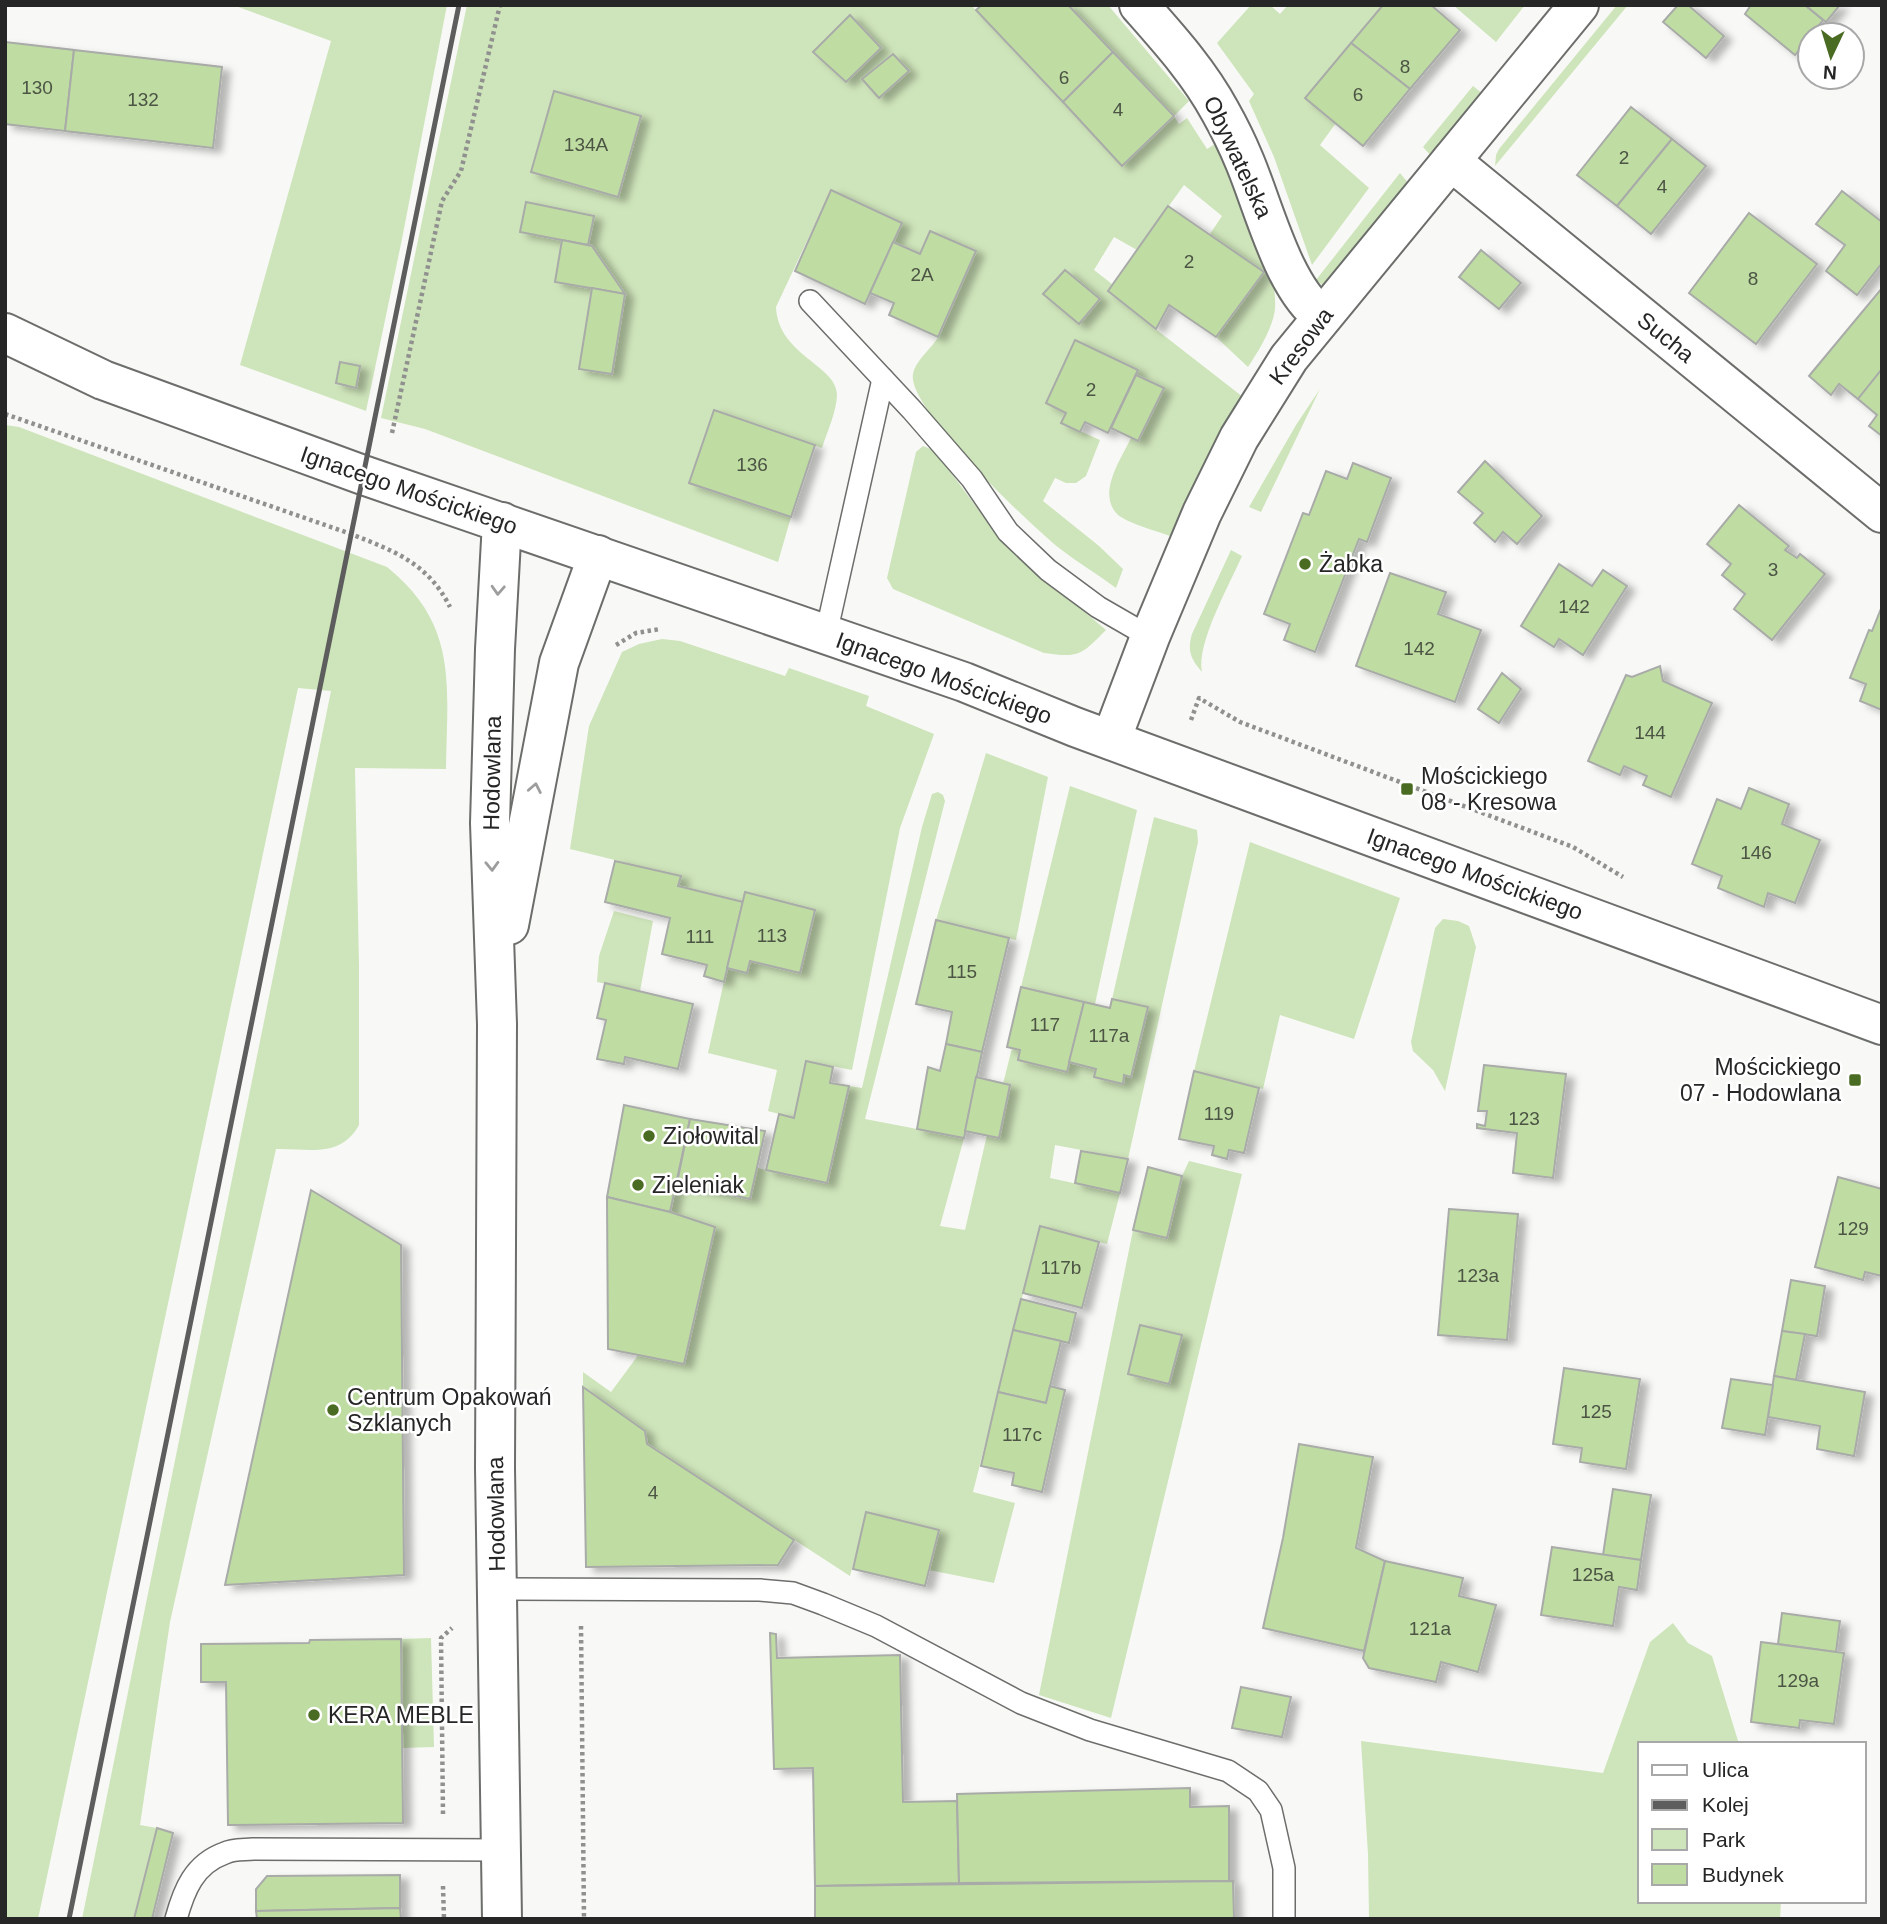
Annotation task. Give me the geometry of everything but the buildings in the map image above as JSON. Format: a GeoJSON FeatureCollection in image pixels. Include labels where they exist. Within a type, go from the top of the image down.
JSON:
{"type":"FeatureCollection","features":[{"type":"Feature","properties":{"kind":"street","name":"Obywatelska"},"geometry":{"type":"LineString","coordinates":[[1139,5],[1188,61],[1219,109],[1244,158],[1288,271],[1310,307],[1322,316]]}},
{"type":"Feature","properties":{"kind":"street","name":"Kresowa"},"geometry":{"type":"LineString","coordinates":[[1111,740],[1150,637],[1202,513],[1239,438],[1289,358],[1579,5]]}},
{"type":"Feature","properties":{"kind":"street","name":"Sucha"},"geometry":{"type":"LineString","coordinates":[[1451,162],[1882,513]]}},
{"type":"Feature","properties":{"kind":"street","name":"Ignacego Mościckiego"},"geometry":{"type":"LineString","coordinates":[[5,333],[103,380],[363,475],[964,682],[1111,740],[1882,1025]]}},
{"type":"Feature","properties":{"kind":"street"},"geometry":{"type":"LineString","coordinates":[[5,357],[103,380]]}},
{"type":"Feature","properties":{"kind":"street","name":"Hodowlana"},"geometry":{"type":"LineString","coordinates":[[502,522],[490,823],[497,1024],[495,1468],[502,1919]]}},
{"type":"Feature","properties":{"kind":"street","name":"Hodowlana"},"geometry":{"type":"LineString","coordinates":[[497,1024],[510,920],[559,663],[598,555]]}},
{"type":"Feature","properties":{"kind":"lane"},"geometry":{"type":"LineString","coordinates":[[810,301],[972,479],[1008,531],[1038,561],[1098,607],[1150,637]]}},
{"type":"Feature","properties":{"kind":"lane"},"geometry":{"type":"LineString","coordinates":[[826,634],[883,379]]}},
{"type":"Feature","properties":{"kind":"lane"},"geometry":{"type":"LineString","coordinates":[[497,1589],[760,1590],[793,1593],[876,1626],[1021,1703],[1113,1738],[1228,1771],[1258,1791],[1271,1810],[1284,1868],[1284,1919]]}},
{"type":"Feature","properties":{"kind":"lane"},"geometry":{"type":"LineString","coordinates":[[176,1919],[184,1890],[202,1866],[226,1852],[253,1849],[502,1850]]}},
{"type":"Feature","properties":{"kind":"path"},"geometry":{"type":"LineString","coordinates":[[392,433],[442,201],[461,171],[500,5]]}},
{"type":"Feature","properties":{"kind":"path"},"geometry":{"type":"LineString","coordinates":[[5,414],[393,551],[415,564],[431,578],[453,612]]}},
{"type":"Feature","properties":{"kind":"path"},"geometry":{"type":"LineString","coordinates":[[614,647],[636,633],[669,628]]}},
{"type":"Feature","properties":{"kind":"path"},"geometry":{"type":"LineString","coordinates":[[1199,698],[1240,722],[1573,847],[1625,878]]}},
{"type":"Feature","properties":{"kind":"path"},"geometry":{"type":"LineString","coordinates":[[547,1590],[559,1597],[579,1618],[582,1630],[584,1919]]}},
{"type":"Feature","properties":{"kind":"green space"},"geometry":{"type":"Polygon","coordinates":[[[233,5],[447,5],[366,411],[240,365],[331,41],[233,5]]]}},
{"type":"Feature","properties":{"kind":"green space"},"geometry":{"type":"Polygon","coordinates":[[[467,5],[971,5],[1063,102],[1173,116],[1070,7],[1108,5],[1189,101],[1174,116],[1179,124],[1187,118],[1207,149],[1215,144],[1225,153],[1265,251],[1274,291],[1272,323],[1248,367],[1216,337],[1263,271],[1210,234],[1222,216],[1184,185],[1137,250],[1114,237],[1094,270],[1112,284],[1108,292],[1243,397],[1173,537],[1121,517],[1111,506],[1109,496],[1113,476],[1131,438],[1139,441],[1163,388],[1136,375],[1137,369],[1076,341],[1046,403],[1066,413],[1062,423],[1100,440],[1086,476],[1076,483],[1066,483],[1055,478],[1043,501],[1123,569],[1116,588],[1059,548],[1023,516],[949,438],[916,390],[913,374],[915,369],[940,334],[976,251],[930,231],[920,254],[893,242],[831,190],[776,307],[779,323],[786,337],[834,384],[837,394],[835,407],[822,448],[714,410],[689,482],[791,517],[778,562],[425,429],[381,418],[467,5]]]}},
{"type":"Feature","properties":{"kind":"green space"},"geometry":{"type":"Polygon","coordinates":[[[1251,5],[1270,5],[1280,14],[1288,5],[1383,5],[1305,98],[1336,123],[1320,145],[1369,188],[1312,265],[1274,157],[1249,101],[1254,94],[1217,43],[1251,5]]]}},
{"type":"Feature","properties":{"kind":"green space"},"geometry":{"type":"Polygon","coordinates":[[[1453,5],[1525,5],[1496,42],[1453,5]]]}},
{"type":"Feature","properties":{"kind":"green space"},"geometry":{"type":"Polygon","coordinates":[[[1617,5],[1628,5],[1495,166],[1499,149],[1617,5]]]}},
{"type":"Feature","properties":{"kind":"green space"},"geometry":{"type":"Polygon","coordinates":[[[1473,86],[1483,94],[1432,157],[1423,147],[1473,86]]]}},
{"type":"Feature","properties":{"kind":"green space"},"geometry":{"type":"Polygon","coordinates":[[[1400,173],[1409,184],[1325,287],[1316,280],[1400,173]]]}},
{"type":"Feature","properties":{"kind":"green space"},"geometry":{"type":"Polygon","coordinates":[[[1320,389],[1261,512],[1249,507],[1296,425],[1320,389]]]}},
{"type":"Feature","properties":{"kind":"green space"},"geometry":{"type":"Polygon","coordinates":[[[5,425],[19,427],[387,567],[410,589],[427,611],[438,635],[447,684],[446,769],[355,768],[359,1125],[343,1143],[333,1147],[311,1150],[276,1149],[170,1622],[140,1825],[157,1828],[134,1919],[82,1919],[331,691],[298,688],[38,1919],[5,1919],[5,425]]]}},
{"type":"Feature","properties":{"kind":"green space"},"geometry":{"type":"Polygon","coordinates":[[[923,446],[933,450],[940,458],[1004,544],[1106,630],[1085,650],[1073,655],[1044,653],[893,589],[887,578],[916,452],[923,446]]]}},
{"type":"Feature","properties":{"kind":"green space"},"geometry":{"type":"Polygon","coordinates":[[[1231,550],[1242,556],[1209,630],[1204,646],[1202,672],[1191,654],[1192,634],[1231,550]]]}},
{"type":"Feature","properties":{"kind":"green space"},"geometry":{"type":"Polygon","coordinates":[[[662,639],[680,641],[785,676],[789,668],[869,696],[866,706],[934,734],[900,828],[852,1070],[806,1061],[794,1118],[768,1111],[777,1070],[708,1053],[727,968],[747,973],[750,961],[800,973],[815,910],[746,892],[743,902],[678,886],[680,876],[570,849],[589,726],[622,652],[639,644],[662,639]]]}},
{"type":"Feature","properties":{"kind":"green space"},"geometry":{"type":"Polygon","coordinates":[[[986,753],[1048,777],[1016,940],[936,920],[986,753]]]}},
{"type":"Feature","properties":{"kind":"green space"},"geometry":{"type":"Polygon","coordinates":[[[1070,786],[1137,810],[1095,1004],[1021,987],[1070,786]]]}},
{"type":"Feature","properties":{"kind":"green space"},"geometry":{"type":"Polygon","coordinates":[[[938,792],[943,795],[945,801],[865,1119],[964,1138],[940,1226],[965,1230],[987,1135],[999,1137],[1009,1085],[1003,1084],[1012,1048],[1020,1050],[1018,1060],[1069,1062],[1096,1069],[1094,1077],[1122,1084],[1124,1075],[1131,1077],[1148,1008],[1112,999],[1154,817],[1197,830],[1198,842],[1128,1159],[1055,1145],[1050,1178],[1120,1193],[1107,1244],[1040,1227],[973,1492],[1015,1503],[994,1583],[929,1570],[939,1530],[867,1512],[850,1576],[647,1444],[645,1431],[583,1387],[583,1372],[611,1392],[642,1350],[677,1183],[750,1199],[757,1168],[828,1183],[849,1086],[862,1088],[922,827],[932,794],[938,792]]]}},
{"type":"Feature","properties":{"kind":"green space"},"geometry":{"type":"Polygon","coordinates":[[[1250,842],[1400,898],[1354,1039],[1280,1015],[1263,1089],[1194,1071],[1250,842]]]}},
{"type":"Feature","properties":{"kind":"green space"},"geometry":{"type":"Polygon","coordinates":[[[614,911],[653,921],[640,991],[597,982],[599,956],[614,911]]]}},
{"type":"Feature","properties":{"kind":"green space"},"geometry":{"type":"Polygon","coordinates":[[[1443,919],[1469,926],[1476,947],[1445,1091],[1433,1070],[1413,1051],[1411,1042],[1435,928],[1443,919]]]}},
{"type":"Feature","properties":{"kind":"green space"},"geometry":{"type":"Polygon","coordinates":[[[1189,1161],[1242,1174],[1111,1718],[1039,1695],[1133,1230],[1167,1238],[1182,1176],[1189,1161]]]}},
{"type":"Feature","properties":{"kind":"green space"},"geometry":{"type":"Polygon","coordinates":[[[1673,1623],[1688,1643],[1712,1656],[1738,1742],[1638,1742],[1638,1903],[1781,1903],[1780,1919],[1369,1919],[1361,1741],[1603,1773],[1650,1642],[1673,1623]]]}},
{"type":"Feature","properties":{"kind":"green space"},"geometry":{"type":"Polygon","coordinates":[[[431,1638],[434,1747],[402,1748],[401,1639],[431,1638]]]}},
{"type":"Feature","properties":{"kind":"railway"},"geometry":{"type":"LineString","coordinates":[[69,1919],[459,5]]}},
{"type":"Feature","properties":{"kind":"place","name":"Żabka"},"geometry":{"type":"Point","coordinates":[1305,564]}},
{"type":"Feature","properties":{"kind":"place","name":"Mościckiego 08 - Kresowa"},"geometry":{"type":"Point","coordinates":[1407,789]}},
{"type":"Feature","properties":{"kind":"place","name":"Mościckiego 07 - Hodowlana"},"geometry":{"type":"Point","coordinates":[1855,1080]}},
{"type":"Feature","properties":{"kind":"place","name":"Ziołowital"},"geometry":{"type":"Point","coordinates":[649,1136]}},
{"type":"Feature","properties":{"kind":"place","name":"Zieleniak"},"geometry":{"type":"Point","coordinates":[638,1185]}},
{"type":"Feature","properties":{"kind":"place","name":"Centrum Opakowań Szklanych"},"geometry":{"type":"Point","coordinates":[333,1410]}},
{"type":"Feature","properties":{"kind":"place","name":"KERA MEBLE"},"geometry":{"type":"Point","coordinates":[314,1715]}}]}
